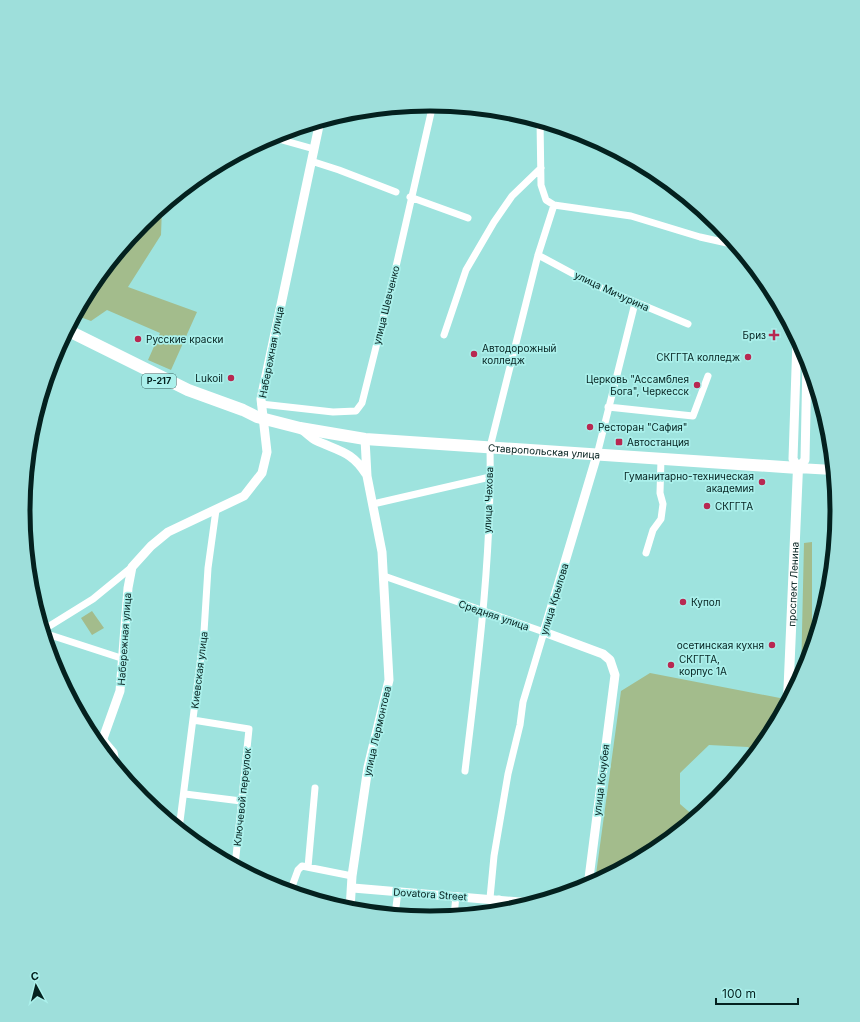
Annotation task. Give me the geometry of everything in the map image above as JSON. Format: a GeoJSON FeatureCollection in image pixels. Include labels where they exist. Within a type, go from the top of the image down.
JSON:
{"type":"FeatureCollection","features":[{"type":"Feature","properties":{"kind":"highway","name":"Р-217"},"geometry":{"type":"LineString","coordinates":[[72,332],[188,390],[243,410],[259,418]]}},
{"type":"Feature","properties":{"kind":"highway","name":"Р-217"},"geometry":{"type":"LineString","coordinates":[[69,338],[186,394],[242,415],[259,418]]}},
{"type":"Feature","properties":{"kind":"highway","name":"Ставропольская улица"},"geometry":{"type":"LineString","coordinates":[[259,418],[300,428],[366,439],[798,468]]}},
{"type":"Feature","properties":{"kind":"main road","name":"Ставропольская улица"},"geometry":{"type":"LineString","coordinates":[[798,468],[828,470]]}},
{"type":"Feature","properties":{"kind":"main road","name":"проспект Ленина"},"geometry":{"type":"LineString","coordinates":[[788,689],[798,468]]}},
{"type":"Feature","properties":{"kind":"street","name":"улица Шевченко"},"geometry":{"type":"LineString","coordinates":[[261,404],[333,412],[356,411],[362,403],[395,271],[410,197],[431,111]]}},
{"type":"Feature","properties":{"kind":"street","name":"Набережная улица"},"geometry":{"type":"LineString","coordinates":[[103,741],[120,691],[124,659],[128,588],[132,567],[151,546],[168,532],[244,496],[262,473],[267,452],[266,434],[259,418],[261,404],[319,127]]}},
{"type":"Feature","properties":{"kind":"street"},"geometry":{"type":"LineString","coordinates":[[540,127],[540,184],[546,200],[554,206],[631,216],[700,237],[727,243]]}},
{"type":"Feature","properties":{"kind":"street"},"geometry":{"type":"LineString","coordinates":[[281,139],[314,149]]}},
{"type":"Feature","properties":{"kind":"street"},"geometry":{"type":"LineString","coordinates":[[311,161],[396,192]]}},
{"type":"Feature","properties":{"kind":"street"},"geometry":{"type":"LineString","coordinates":[[444,335],[466,270],[494,222],[512,196],[540,168]]}},
{"type":"Feature","properties":{"kind":"street"},"geometry":{"type":"LineString","coordinates":[[410,197],[468,218]]}},
{"type":"Feature","properties":{"kind":"street","name":"улица Чехова"},"geometry":{"type":"LineString","coordinates":[[465,771],[484,611],[490,447],[538,255],[554,206]]}},
{"type":"Feature","properties":{"kind":"street","name":"улица Мичурина"},"geometry":{"type":"LineString","coordinates":[[538,255],[592,284],[688,324]]}},
{"type":"Feature","properties":{"kind":"street","name":"улица Крылова"},"geometry":{"type":"LineString","coordinates":[[497,905],[495,899],[494,856],[508,774],[520,725],[523,702],[597,455],[635,303]]}},
{"type":"Feature","properties":{"kind":"street","name":"проспект Ленина"},"geometry":{"type":"LineString","coordinates":[[797,351],[793,459],[798,468],[805,460],[807,376]]}},
{"type":"Feature","properties":{"kind":"street"},"geometry":{"type":"LineString","coordinates":[[608,407],[693,416],[708,376]]}},
{"type":"Feature","properties":{"kind":"street","name":"улица Лермонтова"},"geometry":{"type":"LineString","coordinates":[[300,428],[315,440],[341,450],[354,458],[367,476]]}},
{"type":"Feature","properties":{"kind":"street","name":"улица Лермонтова"},"geometry":{"type":"LineString","coordinates":[[351,903],[353,888],[352,876],[368,767],[389,680],[384,576],[380,538],[367,476],[366,439]]}},
{"type":"Feature","properties":{"kind":"street"},"geometry":{"type":"LineString","coordinates":[[646,553],[653,530],[661,519],[663,504],[660,492],[661,458]]}},
{"type":"Feature","properties":{"kind":"street"},"geometry":{"type":"LineString","coordinates":[[373,504],[490,477]]}},
{"type":"Feature","properties":{"kind":"street","name":"Киевская улица"},"geometry":{"type":"LineString","coordinates":[[181,824],[204,632],[208,568],[216,510]]}},
{"type":"Feature","properties":{"kind":"street"},"geometry":{"type":"LineString","coordinates":[[47,627],[93,599],[132,567]]}},
{"type":"Feature","properties":{"kind":"street","name":"Средняя улица"},"geometry":{"type":"LineString","coordinates":[[384,576],[603,654],[610,660],[615,675]]}},
{"type":"Feature","properties":{"kind":"street"},"geometry":{"type":"LineString","coordinates":[[50,635],[124,659]]}},
{"type":"Feature","properties":{"kind":"street","name":"улица Кочубея"},"geometry":{"type":"LineString","coordinates":[[589,878],[615,675]]}},
{"type":"Feature","properties":{"kind":"street","name":"Ключевой переулок"},"geometry":{"type":"LineString","coordinates":[[194,720],[249,729],[236,860]]}},
{"type":"Feature","properties":{"kind":"street"},"geometry":{"type":"LineString","coordinates":[[107,747],[114,752],[115,758]]}},
{"type":"Feature","properties":{"kind":"street"},"geometry":{"type":"LineString","coordinates":[[308,867],[315,788]]}},
{"type":"Feature","properties":{"kind":"street"},"geometry":{"type":"LineString","coordinates":[[185,794],[242,801]]}},
{"type":"Feature","properties":{"kind":"street"},"geometry":{"type":"LineString","coordinates":[[292,887],[298,870],[302,866],[352,876]]}},
{"type":"Feature","properties":{"kind":"street","name":"Dovatora Street"},"geometry":{"type":"LineString","coordinates":[[353,888],[516,901]]}},
{"type":"Feature","properties":{"kind":"street"},"geometry":{"type":"LineString","coordinates":[[396,909],[398,891]]}},
{"type":"Feature","properties":{"kind":"street"},"geometry":{"type":"LineString","coordinates":[[455,910],[456,896]]}},
{"type":"Feature","properties":{"kind":"green space"},"geometry":{"type":"Polygon","coordinates":[[[162,214],[161,235],[128,287],[197,312],[171,370],[148,360],[160,333],[107,310],[91,321],[81,317],[97,289],[129,247],[162,214]]]}},
{"type":"Feature","properties":{"kind":"green space"},"geometry":{"type":"Polygon","coordinates":[[[812,542],[812,629],[801,660],[804,543],[812,542]]]}},
{"type":"Feature","properties":{"kind":"green space"},"geometry":{"type":"Polygon","coordinates":[[[92,611],[104,628],[92,635],[81,618],[92,611]]]}},
{"type":"Feature","properties":{"kind":"green space"},"geometry":{"type":"Polygon","coordinates":[[[650,673],[780,698],[779,705],[763,733],[751,750],[748,747],[709,745],[680,773],[680,804],[692,814],[652,844],[596,875],[621,691],[650,673]]]}},
{"type":"Feature","properties":{"kind":"place","name":"Бриз"},"geometry":{"type":"Point","coordinates":[774,335]}},
{"type":"Feature","properties":{"kind":"place","name":"Русские краски"},"geometry":{"type":"Point","coordinates":[138,339]}},
{"type":"Feature","properties":{"kind":"place","name":"Автодорожный колледж"},"geometry":{"type":"Point","coordinates":[474,354]}},
{"type":"Feature","properties":{"kind":"place","name":"СКГГТА колледж"},"geometry":{"type":"Point","coordinates":[748,357]}},
{"type":"Feature","properties":{"kind":"place","name":"Lukoil"},"geometry":{"type":"Point","coordinates":[231,378]}},
{"type":"Feature","properties":{"kind":"place","name":"Церковь \"Ассамблея Бога\", Черкесск"},"geometry":{"type":"Point","coordinates":[697,385]}},
{"type":"Feature","properties":{"kind":"place","name":"Ресторан \"Сафия\""},"geometry":{"type":"Point","coordinates":[590,427]}},
{"type":"Feature","properties":{"kind":"place","name":"Автостанция"},"geometry":{"type":"Point","coordinates":[619,442]}},
{"type":"Feature","properties":{"kind":"place","name":"Гуманитарно-техническая академия"},"geometry":{"type":"Point","coordinates":[762,482]}},
{"type":"Feature","properties":{"kind":"place","name":"СКГГТА"},"geometry":{"type":"Point","coordinates":[707,506]}},
{"type":"Feature","properties":{"kind":"place","name":"Купол"},"geometry":{"type":"Point","coordinates":[683,602]}},
{"type":"Feature","properties":{"kind":"place","name":"осетинская кухня"},"geometry":{"type":"Point","coordinates":[772,645]}},
{"type":"Feature","properties":{"kind":"place","name":"СКГГТА, корпус 1А"},"geometry":{"type":"Point","coordinates":[671,665]}}]}
